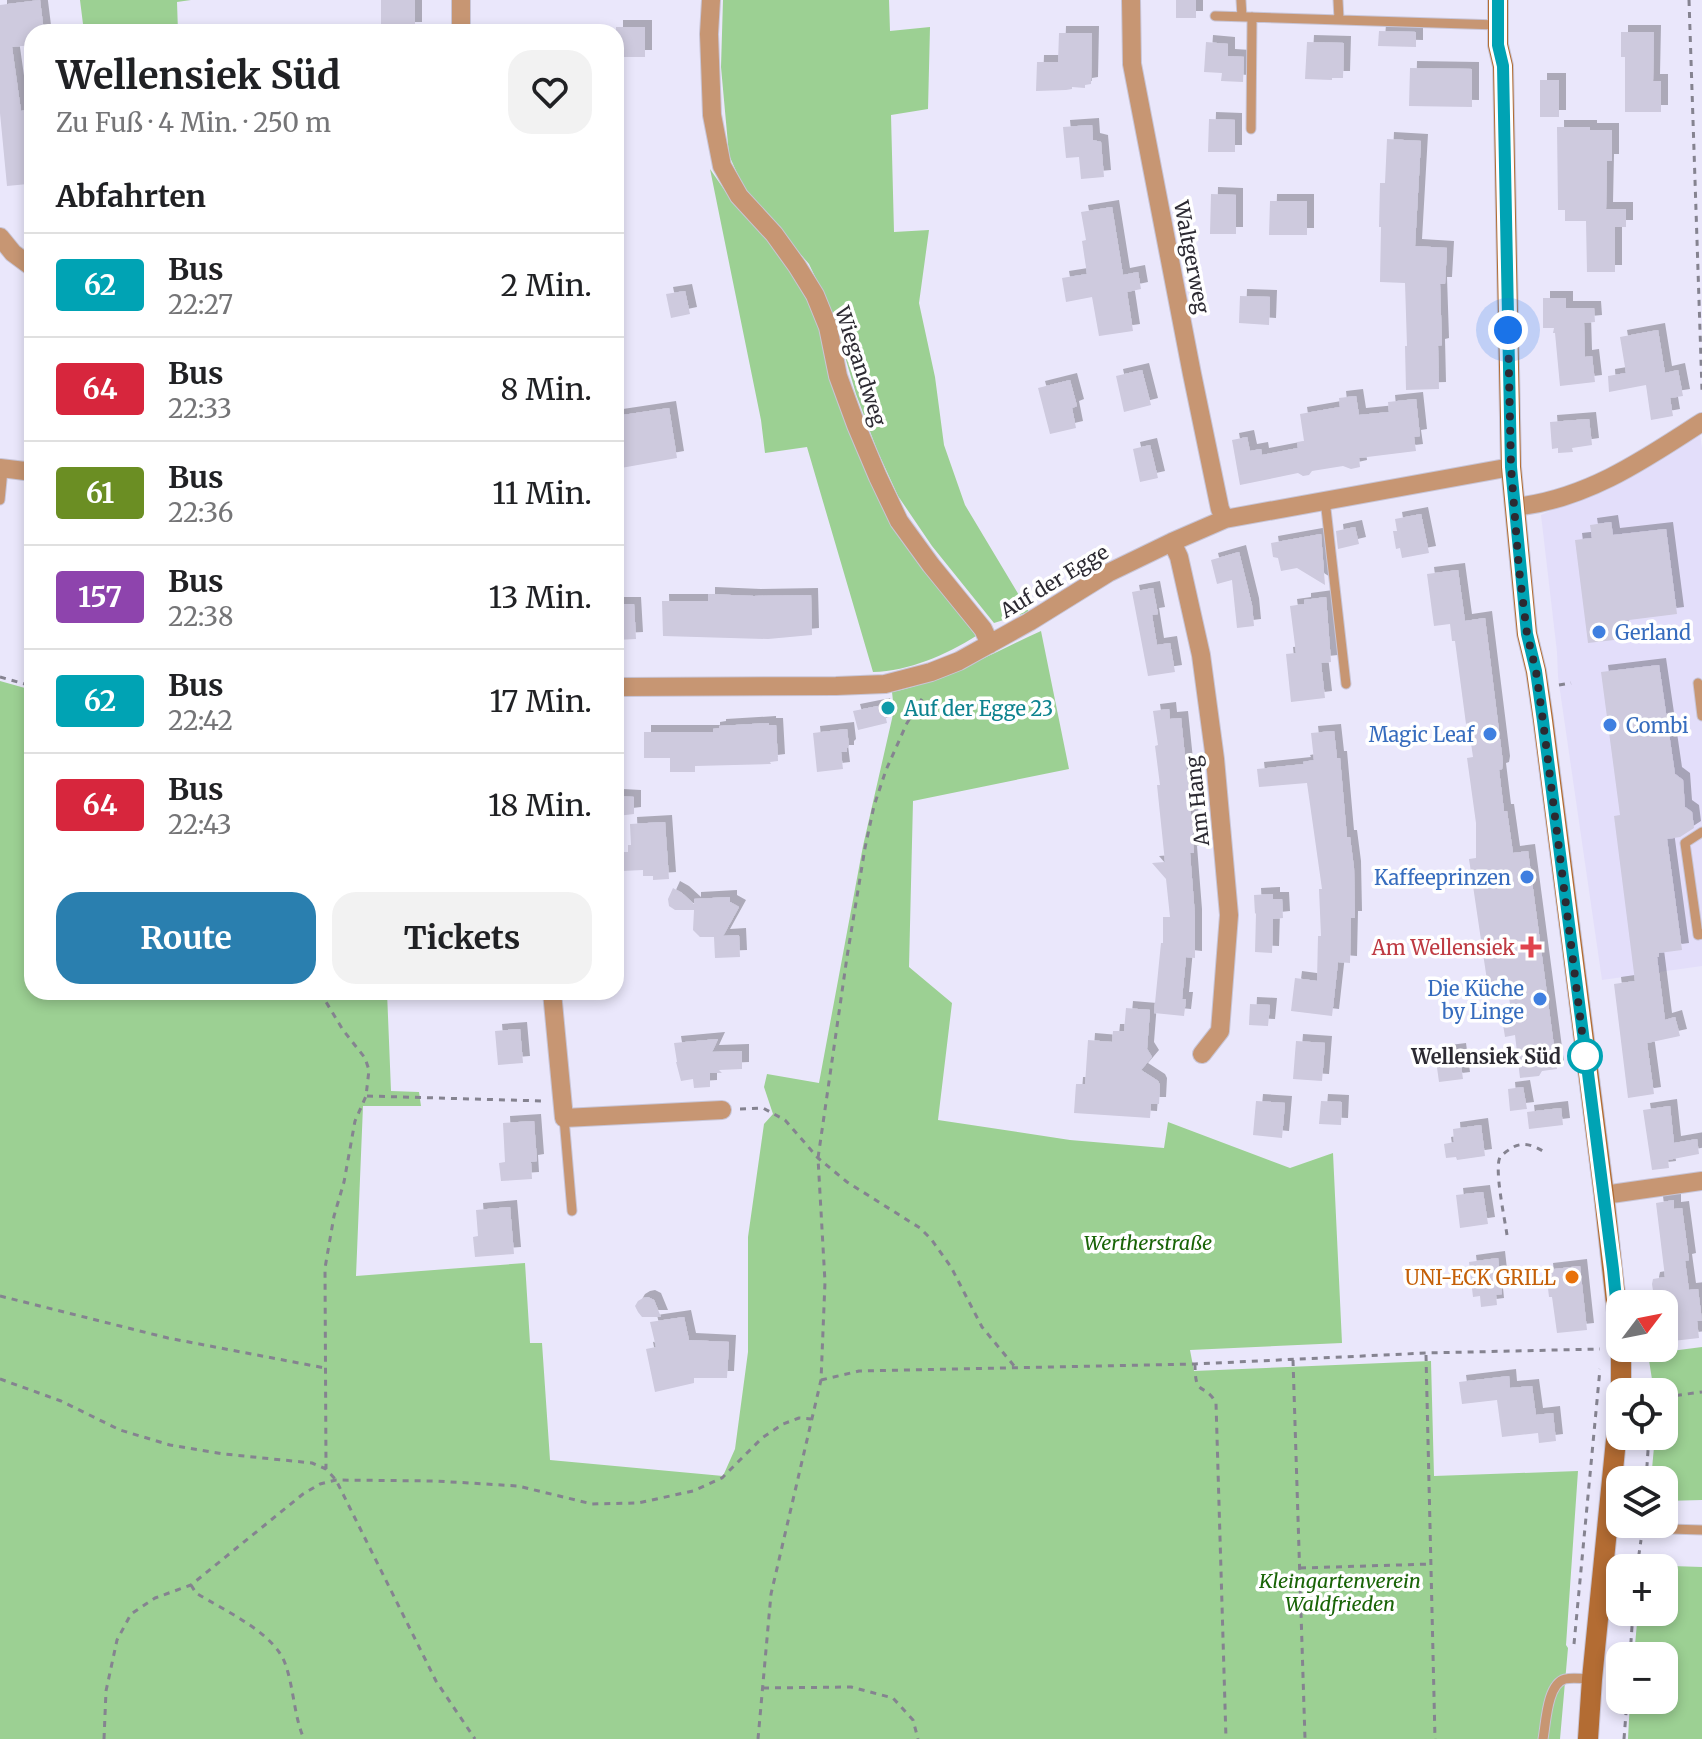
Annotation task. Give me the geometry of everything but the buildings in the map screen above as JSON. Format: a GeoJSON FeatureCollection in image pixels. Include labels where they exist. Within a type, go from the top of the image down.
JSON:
{"type":"FeatureCollection","features":[{"type":"Feature","properties":{"kind":"main road"},"geometry":{"type":"LineString","coordinates":[[1498,0],[1498,45],[1503,66],[1514,507],[1527,634],[1541,703],[1615,1290]]}},
{"type":"Feature","properties":{"kind":"main road"},"geometry":{"type":"LineString","coordinates":[[1588,1739],[1583,1679],[1606,1527]]}},
{"type":"Feature","properties":{"kind":"street"},"geometry":{"type":"LineString","coordinates":[[461,0],[461,24]]}},
{"type":"Feature","properties":{"kind":"street","name":"Wiegandweg"},"geometry":{"type":"LineString","coordinates":[[711,0],[712,115],[722,166],[739,196],[774,234],[815,295],[828,327],[838,376],[856,425],[899,521],[983,629],[990,644]]}},
{"type":"Feature","properties":{"kind":"street","name":"Waltgerweg"},"geometry":{"type":"LineString","coordinates":[[1131,0],[1132,64],[1192,374],[1220,509],[1225,519]]}},
{"type":"Feature","properties":{"kind":"street"},"geometry":{"type":"LineString","coordinates":[[0,237],[24,261]]}},
{"type":"Feature","properties":{"kind":"street"},"geometry":{"type":"LineString","coordinates":[[1514,507],[1555,500],[1606,480],[1702,422]]}},
{"type":"Feature","properties":{"kind":"street","name":"Auf der Egge"},"geometry":{"type":"LineString","coordinates":[[624,687],[885,684],[959,661],[1108,573],[1225,519],[1511,467]]}},
{"type":"Feature","properties":{"kind":"street"},"geometry":{"type":"LineString","coordinates":[[2,469],[24,471]]}},
{"type":"Feature","properties":{"kind":"street","name":"Am Hang"},"geometry":{"type":"LineString","coordinates":[[1172,542],[1179,557],[1201,655],[1215,759],[1229,915],[1220,1031],[1202,1054]]}},
{"type":"Feature","properties":{"kind":"street"},"geometry":{"type":"LineString","coordinates":[[553,1000],[563,1109],[722,1110]]}},
{"type":"Feature","properties":{"kind":"street"},"geometry":{"type":"LineString","coordinates":[[1604,1195],[1702,1181]]}},
{"type":"Feature","properties":{"kind":"lane"},"geometry":{"type":"LineString","coordinates":[[1241,0],[1247,17],[1251,129]]}},
{"type":"Feature","properties":{"kind":"lane"},"geometry":{"type":"LineString","coordinates":[[1338,0],[1339,19]]}},
{"type":"Feature","properties":{"kind":"lane"},"geometry":{"type":"LineString","coordinates":[[1215,16],[1498,25]]}},
{"type":"Feature","properties":{"kind":"lane"},"geometry":{"type":"LineString","coordinates":[[0,500],[2,469]]}},
{"type":"Feature","properties":{"kind":"lane"},"geometry":{"type":"LineString","coordinates":[[1325,500],[1346,684]]}},
{"type":"Feature","properties":{"kind":"lane"},"geometry":{"type":"LineString","coordinates":[[1698,683],[1702,716]]}},
{"type":"Feature","properties":{"kind":"lane"},"geometry":{"type":"LineString","coordinates":[[1702,832],[1685,843],[1698,935],[1702,934]]}},
{"type":"Feature","properties":{"kind":"lane"},"geometry":{"type":"LineString","coordinates":[[563,1109],[572,1211]]}},
{"type":"Feature","properties":{"kind":"lane"},"geometry":{"type":"LineString","coordinates":[[1678,1530],[1702,1530]]}},
{"type":"Feature","properties":{"kind":"lane"},"geometry":{"type":"LineString","coordinates":[[1543,1739],[1551,1691],[1556,1683],[1565,1679],[1583,1679]]}},
{"type":"Feature","properties":{"kind":"path"},"geometry":{"type":"LineString","coordinates":[[1689,0],[1702,390]]}},
{"type":"Feature","properties":{"kind":"path"},"geometry":{"type":"LineString","coordinates":[[758,1739],[771,1594],[821,1380],[825,1282],[818,1158],[847,957],[874,806],[907,723],[930,686],[931,672]]}},
{"type":"Feature","properties":{"kind":"path"},"geometry":{"type":"LineString","coordinates":[[0,677],[24,684]]}},
{"type":"Feature","properties":{"kind":"path"},"geometry":{"type":"LineString","coordinates":[[1556,685],[1571,683]]}},
{"type":"Feature","properties":{"kind":"path"},"geometry":{"type":"LineString","coordinates":[[325,1000],[365,1058],[369,1070],[366,1096],[355,1121],[327,1258],[326,1469]]}},
{"type":"Feature","properties":{"kind":"path"},"geometry":{"type":"LineString","coordinates":[[366,1096],[545,1102],[563,1109]]}},
{"type":"Feature","properties":{"kind":"path"},"geometry":{"type":"LineString","coordinates":[[722,1110],[763,1108],[785,1120],[818,1158],[847,1182],[920,1228],[951,1267],[982,1327],[1015,1367]]}},
{"type":"Feature","properties":{"kind":"path"},"geometry":{"type":"LineString","coordinates":[[1507,1235],[1499,1185],[1500,1158],[1513,1146],[1531,1144],[1546,1153]]}},
{"type":"Feature","properties":{"kind":"path"},"geometry":{"type":"LineString","coordinates":[[0,1296],[168,1338],[325,1368]]}},
{"type":"Feature","properties":{"kind":"path"},"geometry":{"type":"LineString","coordinates":[[821,1380],[859,1371],[1195,1364],[1606,1348]]}},
{"type":"Feature","properties":{"kind":"path"},"geometry":{"type":"LineString","coordinates":[[1426,1353],[1435,1739]]}},
{"type":"Feature","properties":{"kind":"path"},"geometry":{"type":"LineString","coordinates":[[1293,1360],[1305,1739]]}},
{"type":"Feature","properties":{"kind":"path"},"geometry":{"type":"LineString","coordinates":[[1583,1679],[1574,1639],[1599,1385],[1606,1362]]}},
{"type":"Feature","properties":{"kind":"path"},"geometry":{"type":"LineString","coordinates":[[1195,1364],[1195,1382],[1216,1403],[1226,1739]]}},
{"type":"Feature","properties":{"kind":"path"},"geometry":{"type":"LineString","coordinates":[[0,1379],[61,1401],[120,1430],[170,1445],[312,1463],[326,1469],[336,1480],[436,1681],[475,1739]]}},
{"type":"Feature","properties":{"kind":"path"},"geometry":{"type":"LineString","coordinates":[[1678,1395],[1702,1392]]}},
{"type":"Feature","properties":{"kind":"path"},"geometry":{"type":"LineString","coordinates":[[104,1739],[106,1691],[117,1640],[131,1614],[155,1598],[191,1585],[303,1494],[320,1484],[336,1480],[436,1481],[518,1486],[592,1504],[638,1503],[693,1491],[722,1478],[762,1438],[783,1424],[799,1418],[811,1419]]}},
{"type":"Feature","properties":{"kind":"path"},"geometry":{"type":"LineString","coordinates":[[1300,1568],[1431,1564]]}},
{"type":"Feature","properties":{"kind":"path"},"geometry":{"type":"LineString","coordinates":[[191,1585],[196,1593],[278,1647],[286,1666],[298,1725],[304,1739]]}},
{"type":"Feature","properties":{"kind":"path"},"geometry":{"type":"LineString","coordinates":[[763,1688],[851,1687],[893,1698],[913,1720],[918,1739]]}},
{"type":"Feature","properties":{"kind":"path"},"geometry":{"type":"LineString","coordinates":[[1624,1739],[1626,1714]]}},
{"type":"Feature","properties":{"kind":"shaded area"},"geometry":{"type":"Polygon","coordinates":[[[1699,428],[1702,448],[1702,966],[1602,980],[1558,677],[1541,515],[1597,490],[1699,428]]]}},
{"type":"Feature","properties":{"kind":"green space"},"geometry":{"type":"Polygon","coordinates":[[[80,0],[191,0],[177,2],[178,24],[83,24],[80,0]]]}},
{"type":"Feature","properties":{"kind":"green space"},"geometry":{"type":"Polygon","coordinates":[[[723,0],[889,0],[890,31],[930,27],[928,109],[891,115],[894,232],[929,230],[919,303],[935,377],[944,445],[965,505],[1029,612],[994,623],[932,546],[898,496],[856,394],[832,312],[809,264],[744,189],[729,155],[721,67],[723,0]]]}},
{"type":"Feature","properties":{"kind":"green space"},"geometry":{"type":"Polygon","coordinates":[[[710,169],[732,201],[767,236],[793,273],[816,318],[916,557],[976,636],[952,650],[914,665],[873,672],[807,447],[765,453],[710,169]]]}},
{"type":"Feature","properties":{"kind":"green space"},"geometry":{"type":"Polygon","coordinates":[[[1041,631],[1069,769],[913,801],[909,967],[952,1003],[938,1120],[1070,1140],[1164,1148],[1168,1122],[1290,1168],[1333,1153],[1342,1343],[1190,1350],[1194,1371],[1431,1361],[1434,1476],[1578,1471],[1560,1739],[0,1739],[0,681],[24,688],[24,1000],[387,1000],[391,1091],[419,1092],[421,1106],[363,1106],[356,1276],[525,1263],[530,1343],[542,1343],[550,1460],[723,1476],[735,1449],[748,1352],[748,1237],[764,1124],[773,1114],[764,1087],[767,1074],[819,1083],[863,846],[894,710],[892,692],[949,674],[1041,631]]]}},
{"type":"Feature","properties":{"kind":"green space"},"geometry":{"type":"Polygon","coordinates":[[[1702,1347],[1702,1500],[1678,1501],[1678,1466],[1652,1466],[1654,1450],[1678,1450],[1678,1378],[1652,1378],[1649,1362],[1678,1362],[1678,1350],[1702,1347]]]}},
{"type":"Feature","properties":{"kind":"green space"},"geometry":{"type":"Polygon","coordinates":[[[1678,1566],[1702,1567],[1702,1739],[1628,1739],[1629,1714],[1678,1714],[1678,1642],[1635,1642],[1637,1626],[1678,1626],[1678,1566]]]}},
{"type":"Feature","properties":{"kind":"bus line","name":"62"},"geometry":{"type":"LineString","coordinates":[[1498,0],[1498,45],[1503,66],[1511,467],[1519,569],[1543,721],[1615,1290]]}},
{"type":"Feature","properties":{"kind":"place","name":"Gerland"},"geometry":{"type":"Point","coordinates":[1599,632]}},
{"type":"Feature","properties":{"kind":"place","name":"Auf der Egge 23"},"geometry":{"type":"Point","coordinates":[888,708]}},
{"type":"Feature","properties":{"kind":"place","name":"Combi"},"geometry":{"type":"Point","coordinates":[1610,725]}},
{"type":"Feature","properties":{"kind":"place","name":"Magic Leaf"},"geometry":{"type":"Point","coordinates":[1490,734]}},
{"type":"Feature","properties":{"kind":"place","name":"Kaffeeprinzen"},"geometry":{"type":"Point","coordinates":[1527,877]}},
{"type":"Feature","properties":{"kind":"place","name":"Am Wellensiek"},"geometry":{"type":"Point","coordinates":[1531,947]}},
{"type":"Feature","properties":{"kind":"place","name":"Die Küche by Linge"},"geometry":{"type":"Point","coordinates":[1540,999]}},
{"type":"Feature","properties":{"kind":"place","name":"Wellensiek Süd"},"geometry":{"type":"Point","coordinates":[1585,1056]}},
{"type":"Feature","properties":{"kind":"place","name":"UNI-ECK GRILL"},"geometry":{"type":"Point","coordinates":[1572,1277]}},
{"type":"Feature","properties":{"kind":"route"},"geometry":{"type":"LineString","coordinates":[[1508,330],[1511,467],[1519,569],[1543,721],[1585,1056]]}},
{"type":"Feature","properties":{"kind":"park label","name":"Wertherstraße"},"geometry":{"type":"Point","coordinates":[1148,1242]}},
{"type":"Feature","properties":{"kind":"park label","name":"Kleingartenverein Waldfrieden"},"geometry":{"type":"Point","coordinates":[1340,1592]}}]}
